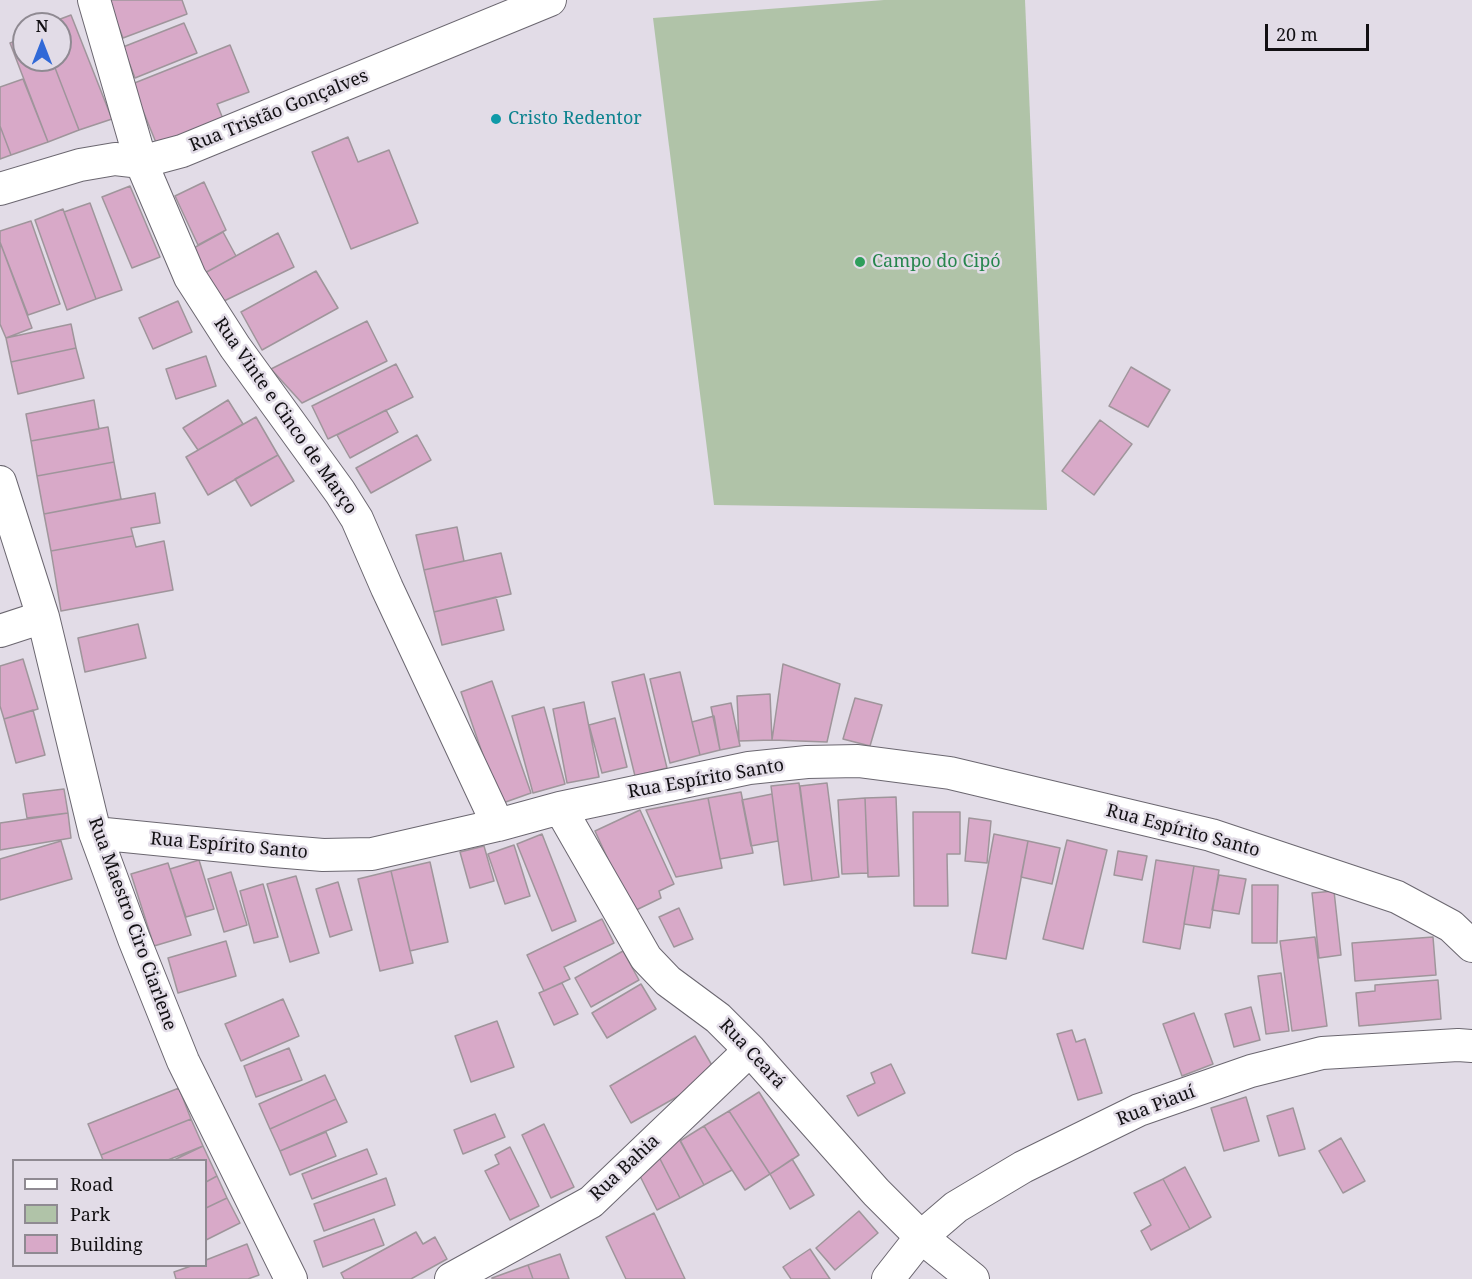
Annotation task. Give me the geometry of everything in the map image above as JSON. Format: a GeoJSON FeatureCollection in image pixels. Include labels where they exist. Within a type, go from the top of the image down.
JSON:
{"type":"FeatureCollection","features":[{"type":"Feature","properties":{"kind":"street","name":"Rua Vinte e Cinco de Março"},"geometry":{"type":"LineString","coordinates":[[94,0],[141,162],[190,277],[235,347],[334,483],[357,519],[498,825]]}},
{"type":"Feature","properties":{"kind":"street","name":"Rua Tristão Gonçalves"},"geometry":{"type":"LineString","coordinates":[[0,189],[80,165],[115,159],[141,162],[182,151],[550,0]]}},
{"type":"Feature","properties":{"kind":"street","name":"Rua Maestro Ciro Ciarlene"},"geometry":{"type":"LineString","coordinates":[[0,482],[43,617],[95,832],[134,939],[183,1060],[291,1279]]}},
{"type":"Feature","properties":{"kind":"street"},"geometry":{"type":"LineString","coordinates":[[0,631],[43,617]]}},
{"type":"Feature","properties":{"kind":"street","name":"Rua Espírito Santo"},"geometry":{"type":"LineString","coordinates":[[95,832],[229,847],[333,855],[372,854],[498,825],[560,807],[749,768],[807,762],[858,761],[950,773],[1211,835],[1397,897],[1451,926],[1472,946]]}},
{"type":"Feature","properties":{"kind":"street","name":"Rua Ceará"},"geometry":{"type":"LineString","coordinates":[[560,807],[646,958],[668,981],[718,1018],[750,1050],[876,1192],[921,1237],[974,1279]]}},
{"type":"Feature","properties":{"kind":"street","name":"Rua Piauí"},"geometry":{"type":"LineString","coordinates":[[888,1279],[921,1237],[956,1207],[1023,1167],[1139,1110],[1251,1071],[1322,1053],[1446,1046],[1472,1047]]}},
{"type":"Feature","properties":{"kind":"street","name":"Rua Bahia"},"geometry":{"type":"LineString","coordinates":[[451,1279],[591,1202],[750,1050]]}},
{"type":"Feature","properties":{"kind":"green space","name":"Campo do Cipó"},"geometry":{"type":"Polygon","coordinates":[[[884,0],[1025,0],[1047,510],[714,505],[653,18],[884,0]]]}},
{"type":"Feature","properties":{"kind":"building"},"geometry":{"type":"Polygon","coordinates":[[[108,0],[182,0],[187,14],[123,38],[108,0]]]}},
{"type":"Feature","properties":{"kind":"building"},"geometry":{"type":"Polygon","coordinates":[[[72,18],[112,119],[79,130],[57,72],[72,72],[72,18]]]}},
{"type":"Feature","properties":{"kind":"building"},"geometry":{"type":"Polygon","coordinates":[[[184,23],[197,53],[135,78],[123,47],[184,23]]]}},
{"type":"Feature","properties":{"kind":"building"},"geometry":{"type":"Polygon","coordinates":[[[230,45],[249,92],[217,104],[223,119],[157,145],[132,84],[230,45]]]}},
{"type":"Feature","properties":{"kind":"building"},"geometry":{"type":"Polygon","coordinates":[[[21,72],[57,72],[79,130],[48,142],[21,72]]]}},
{"type":"Feature","properties":{"kind":"building"},"geometry":{"type":"Polygon","coordinates":[[[23,79],[48,142],[11,155],[0,126],[0,87],[23,79]]]}},
{"type":"Feature","properties":{"kind":"building"},"geometry":{"type":"Polygon","coordinates":[[[0,126],[11,155],[0,159],[0,126]]]}},
{"type":"Feature","properties":{"kind":"building"},"geometry":{"type":"Polygon","coordinates":[[[348,137],[358,162],[389,150],[418,223],[351,249],[312,152],[348,137]]]}},
{"type":"Feature","properties":{"kind":"building"},"geometry":{"type":"Polygon","coordinates":[[[204,182],[226,230],[198,245],[175,196],[204,182]]]}},
{"type":"Feature","properties":{"kind":"building"},"geometry":{"type":"Polygon","coordinates":[[[130,186],[160,257],[132,268],[102,197],[130,186]]]}},
{"type":"Feature","properties":{"kind":"building"},"geometry":{"type":"Polygon","coordinates":[[[90,203],[122,290],[96,299],[64,212],[90,203]]]}},
{"type":"Feature","properties":{"kind":"building"},"geometry":{"type":"Polygon","coordinates":[[[63,209],[96,299],[67,310],[35,220],[63,209]]]}},
{"type":"Feature","properties":{"kind":"building"},"geometry":{"type":"Polygon","coordinates":[[[31,221],[60,304],[28,315],[0,242],[0,231],[31,221]]]}},
{"type":"Feature","properties":{"kind":"building"},"geometry":{"type":"Polygon","coordinates":[[[223,232],[236,256],[203,274],[190,250],[223,232]]]}},
{"type":"Feature","properties":{"kind":"building"},"geometry":{"type":"Polygon","coordinates":[[[278,233],[294,267],[222,302],[203,274],[278,233]]]}},
{"type":"Feature","properties":{"kind":"building"},"geometry":{"type":"Polygon","coordinates":[[[0,242],[32,328],[6,338],[0,324],[0,242]]]}},
{"type":"Feature","properties":{"kind":"building"},"geometry":{"type":"Polygon","coordinates":[[[316,271],[338,308],[262,350],[241,312],[316,271]]]}},
{"type":"Feature","properties":{"kind":"building"},"geometry":{"type":"Polygon","coordinates":[[[178,301],[192,332],[153,349],[139,318],[178,301]]]}},
{"type":"Feature","properties":{"kind":"building"},"geometry":{"type":"Polygon","coordinates":[[[367,321],[387,361],[302,403],[271,369],[367,321]]]}},
{"type":"Feature","properties":{"kind":"building"},"geometry":{"type":"Polygon","coordinates":[[[71,324],[76,348],[11,362],[6,338],[71,324]]]}},
{"type":"Feature","properties":{"kind":"building"},"geometry":{"type":"Polygon","coordinates":[[[76,348],[84,378],[18,394],[11,362],[76,348]]]}},
{"type":"Feature","properties":{"kind":"building"},"geometry":{"type":"Polygon","coordinates":[[[206,356],[216,386],[176,399],[166,369],[206,356]]]}},
{"type":"Feature","properties":{"kind":"building"},"geometry":{"type":"Polygon","coordinates":[[[396,364],[413,397],[328,439],[312,406],[396,364]]]}},
{"type":"Feature","properties":{"kind":"building"},"geometry":{"type":"Polygon","coordinates":[[[1131,367],[1170,390],[1148,427],[1109,406],[1131,367]]]}},
{"type":"Feature","properties":{"kind":"building"},"geometry":{"type":"Polygon","coordinates":[[[94,400],[99,429],[31,441],[26,414],[94,400]]]}},
{"type":"Feature","properties":{"kind":"building"},"geometry":{"type":"Polygon","coordinates":[[[228,400],[243,424],[198,450],[183,428],[228,400]]]}},
{"type":"Feature","properties":{"kind":"building"},"geometry":{"type":"Polygon","coordinates":[[[386,410],[398,432],[350,458],[337,435],[386,410]]]}},
{"type":"Feature","properties":{"kind":"building"},"geometry":{"type":"Polygon","coordinates":[[[256,417],[278,455],[208,495],[186,457],[256,417]]]}},
{"type":"Feature","properties":{"kind":"building"},"geometry":{"type":"Polygon","coordinates":[[[1100,420],[1132,444],[1094,495],[1062,471],[1100,420]]]}},
{"type":"Feature","properties":{"kind":"building"},"geometry":{"type":"Polygon","coordinates":[[[108,427],[114,462],[37,476],[31,441],[108,427]]]}},
{"type":"Feature","properties":{"kind":"building"},"geometry":{"type":"Polygon","coordinates":[[[417,435],[431,460],[371,493],[356,468],[417,435]]]}},
{"type":"Feature","properties":{"kind":"building"},"geometry":{"type":"Polygon","coordinates":[[[278,455],[294,481],[251,506],[235,479],[278,455]]]}},
{"type":"Feature","properties":{"kind":"building"},"geometry":{"type":"Polygon","coordinates":[[[114,462],[121,499],[44,514],[37,476],[114,462]]]}},
{"type":"Feature","properties":{"kind":"building"},"geometry":{"type":"Polygon","coordinates":[[[155,493],[160,523],[131,528],[133,536],[51,551],[44,514],[155,493]]]}},
{"type":"Feature","properties":{"kind":"building"},"geometry":{"type":"Polygon","coordinates":[[[457,527],[464,561],[424,570],[416,535],[457,527]]]}},
{"type":"Feature","properties":{"kind":"building"},"geometry":{"type":"Polygon","coordinates":[[[133,536],[136,547],[164,541],[173,590],[61,611],[51,551],[133,536]]]}},
{"type":"Feature","properties":{"kind":"building"},"geometry":{"type":"Polygon","coordinates":[[[501,553],[511,594],[434,612],[424,570],[501,553]]]}},
{"type":"Feature","properties":{"kind":"building"},"geometry":{"type":"Polygon","coordinates":[[[496,597],[504,630],[442,645],[434,612],[496,597]]]}},
{"type":"Feature","properties":{"kind":"building"},"geometry":{"type":"Polygon","coordinates":[[[138,624],[146,658],[85,672],[78,638],[138,624]]]}},
{"type":"Feature","properties":{"kind":"building"},"geometry":{"type":"Polygon","coordinates":[[[23,659],[38,709],[4,719],[0,706],[0,666],[23,659]]]}},
{"type":"Feature","properties":{"kind":"building"},"geometry":{"type":"Polygon","coordinates":[[[783,664],[840,684],[827,742],[772,740],[783,664]]]}},
{"type":"Feature","properties":{"kind":"building"},"geometry":{"type":"Polygon","coordinates":[[[680,672],[700,755],[670,763],[650,679],[680,672]]]}},
{"type":"Feature","properties":{"kind":"building"},"geometry":{"type":"Polygon","coordinates":[[[644,674],[667,768],[635,776],[612,682],[644,674]]]}},
{"type":"Feature","properties":{"kind":"building"},"geometry":{"type":"Polygon","coordinates":[[[492,681],[531,793],[500,804],[461,692],[492,681]]]}},
{"type":"Feature","properties":{"kind":"building"},"geometry":{"type":"Polygon","coordinates":[[[770,694],[772,740],[739,741],[737,696],[770,694]]]}},
{"type":"Feature","properties":{"kind":"building"},"geometry":{"type":"Polygon","coordinates":[[[855,698],[882,705],[870,746],[843,739],[855,698]]]}},
{"type":"Feature","properties":{"kind":"building"},"geometry":{"type":"Polygon","coordinates":[[[584,702],[599,777],[567,783],[553,709],[584,702]]]}},
{"type":"Feature","properties":{"kind":"building"},"geometry":{"type":"Polygon","coordinates":[[[731,703],[740,746],[720,750],[711,707],[731,703]]]}},
{"type":"Feature","properties":{"kind":"building"},"geometry":{"type":"Polygon","coordinates":[[[544,707],[565,784],[533,793],[512,716],[544,707]]]}},
{"type":"Feature","properties":{"kind":"building"},"geometry":{"type":"Polygon","coordinates":[[[33,710],[45,755],[16,763],[4,719],[33,710]]]}},
{"type":"Feature","properties":{"kind":"building"},"geometry":{"type":"Polygon","coordinates":[[[714,716],[720,750],[700,755],[692,722],[714,716]]]}},
{"type":"Feature","properties":{"kind":"building"},"geometry":{"type":"Polygon","coordinates":[[[615,718],[627,767],[602,773],[589,725],[615,718]]]}},
{"type":"Feature","properties":{"kind":"building"},"geometry":{"type":"Polygon","coordinates":[[[799,783],[812,881],[784,885],[771,786],[799,783]]]}},
{"type":"Feature","properties":{"kind":"building"},"geometry":{"type":"Polygon","coordinates":[[[827,783],[839,877],[812,881],[800,786],[827,783]]]}},
{"type":"Feature","properties":{"kind":"building"},"geometry":{"type":"Polygon","coordinates":[[[64,789],[68,813],[27,818],[23,794],[64,789]]]}},
{"type":"Feature","properties":{"kind":"building"},"geometry":{"type":"Polygon","coordinates":[[[741,792],[753,853],[720,859],[708,798],[741,792]]]}},
{"type":"Feature","properties":{"kind":"building"},"geometry":{"type":"Polygon","coordinates":[[[772,794],[778,841],[751,846],[742,800],[772,794]]]}},
{"type":"Feature","properties":{"kind":"building"},"geometry":{"type":"Polygon","coordinates":[[[896,797],[899,876],[868,877],[865,798],[896,797]]]}},
{"type":"Feature","properties":{"kind":"building"},"geometry":{"type":"Polygon","coordinates":[[[708,798],[722,868],[676,877],[646,810],[708,798]]]}},
{"type":"Feature","properties":{"kind":"building"},"geometry":{"type":"Polygon","coordinates":[[[865,798],[868,873],[842,874],[838,800],[865,798]]]}},
{"type":"Feature","properties":{"kind":"building"},"geometry":{"type":"Polygon","coordinates":[[[640,810],[674,884],[659,891],[661,898],[632,912],[595,831],[640,810]]]}},
{"type":"Feature","properties":{"kind":"building"},"geometry":{"type":"Polygon","coordinates":[[[913,812],[960,812],[960,854],[947,854],[948,906],[914,906],[913,812]]]}},
{"type":"Feature","properties":{"kind":"building"},"geometry":{"type":"Polygon","coordinates":[[[68,813],[71,838],[0,850],[0,823],[68,813]]]}},
{"type":"Feature","properties":{"kind":"building"},"geometry":{"type":"Polygon","coordinates":[[[969,818],[991,821],[987,863],[965,861],[969,818]]]}},
{"type":"Feature","properties":{"kind":"building"},"geometry":{"type":"Polygon","coordinates":[[[542,834],[576,921],[552,931],[517,844],[542,834]]]}},
{"type":"Feature","properties":{"kind":"building"},"geometry":{"type":"Polygon","coordinates":[[[994,834],[1028,841],[1006,959],[972,953],[994,834]]]}},
{"type":"Feature","properties":{"kind":"building"},"geometry":{"type":"Polygon","coordinates":[[[1067,840],[1107,850],[1083,949],[1043,939],[1067,840]]]}},
{"type":"Feature","properties":{"kind":"building"},"geometry":{"type":"Polygon","coordinates":[[[61,841],[72,879],[0,900],[0,859],[61,841]]]}},
{"type":"Feature","properties":{"kind":"building"},"geometry":{"type":"Polygon","coordinates":[[[1028,841],[1060,848],[1052,884],[1021,877],[1028,841]]]}},
{"type":"Feature","properties":{"kind":"building"},"geometry":{"type":"Polygon","coordinates":[[[514,845],[530,896],[505,904],[488,854],[514,845]]]}},
{"type":"Feature","properties":{"kind":"building"},"geometry":{"type":"Polygon","coordinates":[[[484,846],[494,881],[470,888],[460,852],[484,846]]]}},
{"type":"Feature","properties":{"kind":"building"},"geometry":{"type":"Polygon","coordinates":[[[1118,851],[1147,856],[1142,880],[1114,875],[1118,851]]]}},
{"type":"Feature","properties":{"kind":"building"},"geometry":{"type":"Polygon","coordinates":[[[199,860],[214,909],[186,917],[170,869],[199,860]]]}},
{"type":"Feature","properties":{"kind":"building"},"geometry":{"type":"Polygon","coordinates":[[[1156,860],[1194,866],[1180,949],[1143,942],[1156,860]]]}},
{"type":"Feature","properties":{"kind":"building"},"geometry":{"type":"Polygon","coordinates":[[[430,862],[448,942],[410,951],[391,871],[430,862]]]}},
{"type":"Feature","properties":{"kind":"building"},"geometry":{"type":"Polygon","coordinates":[[[168,863],[191,935],[154,946],[131,874],[168,863]]]}},
{"type":"Feature","properties":{"kind":"building"},"geometry":{"type":"Polygon","coordinates":[[[1194,866],[1219,870],[1210,928],[1184,924],[1194,866]]]}},
{"type":"Feature","properties":{"kind":"building"},"geometry":{"type":"Polygon","coordinates":[[[391,871],[413,963],[380,971],[358,879],[391,871]]]}},
{"type":"Feature","properties":{"kind":"building"},"geometry":{"type":"Polygon","coordinates":[[[231,872],[247,925],[224,932],[208,879],[231,872]]]}},
{"type":"Feature","properties":{"kind":"building"},"geometry":{"type":"Polygon","coordinates":[[[1219,875],[1246,879],[1239,914],[1212,910],[1219,875]]]}},
{"type":"Feature","properties":{"kind":"building"},"geometry":{"type":"Polygon","coordinates":[[[296,876],[319,953],[290,962],[267,884],[296,876]]]}},
{"type":"Feature","properties":{"kind":"building"},"geometry":{"type":"Polygon","coordinates":[[[338,882],[352,930],[330,937],[316,889],[338,882]]]}},
{"type":"Feature","properties":{"kind":"building"},"geometry":{"type":"Polygon","coordinates":[[[263,884],[278,937],[254,943],[240,891],[263,884]]]}},
{"type":"Feature","properties":{"kind":"building"},"geometry":{"type":"Polygon","coordinates":[[[1252,885],[1278,885],[1277,943],[1252,943],[1252,885]]]}},
{"type":"Feature","properties":{"kind":"building"},"geometry":{"type":"Polygon","coordinates":[[[1334,891],[1341,955],[1319,958],[1312,893],[1334,891]]]}},
{"type":"Feature","properties":{"kind":"building"},"geometry":{"type":"Polygon","coordinates":[[[679,908],[693,939],[674,947],[659,917],[679,908]]]}},
{"type":"Feature","properties":{"kind":"building"},"geometry":{"type":"Polygon","coordinates":[[[602,919],[614,943],[564,967],[570,979],[544,991],[527,955],[602,919]]]}},
{"type":"Feature","properties":{"kind":"building"},"geometry":{"type":"Polygon","coordinates":[[[1315,937],[1327,1026],[1292,1031],[1280,941],[1315,937]]]}},
{"type":"Feature","properties":{"kind":"building"},"geometry":{"type":"Polygon","coordinates":[[[1433,937],[1436,975],[1355,981],[1352,943],[1433,937]]]}},
{"type":"Feature","properties":{"kind":"building"},"geometry":{"type":"Polygon","coordinates":[[[226,941],[236,976],[178,993],[168,958],[226,941]]]}},
{"type":"Feature","properties":{"kind":"building"},"geometry":{"type":"Polygon","coordinates":[[[623,951],[639,980],[591,1007],[575,978],[623,951]]]}},
{"type":"Feature","properties":{"kind":"building"},"geometry":{"type":"Polygon","coordinates":[[[1281,973],[1289,1031],[1266,1034],[1258,976],[1281,973]]]}},
{"type":"Feature","properties":{"kind":"building"},"geometry":{"type":"Polygon","coordinates":[[[1438,980],[1441,1019],[1359,1026],[1356,993],[1375,991],[1375,985],[1438,980]]]}},
{"type":"Feature","properties":{"kind":"building"},"geometry":{"type":"Polygon","coordinates":[[[562,983],[578,1014],[554,1025],[539,993],[562,983]]]}},
{"type":"Feature","properties":{"kind":"building"},"geometry":{"type":"Polygon","coordinates":[[[641,984],[656,1009],[607,1038],[592,1013],[641,984]]]}},
{"type":"Feature","properties":{"kind":"building"},"geometry":{"type":"Polygon","coordinates":[[[283,999],[299,1036],[241,1061],[225,1024],[283,999]]]}},
{"type":"Feature","properties":{"kind":"building"},"geometry":{"type":"Polygon","coordinates":[[[1251,1007],[1260,1040],[1234,1047],[1225,1014],[1251,1007]]]}},
{"type":"Feature","properties":{"kind":"building"},"geometry":{"type":"Polygon","coordinates":[[[1194,1013],[1213,1064],[1182,1076],[1163,1024],[1194,1013]]]}},
{"type":"Feature","properties":{"kind":"building"},"geometry":{"type":"Polygon","coordinates":[[[497,1021],[514,1067],[471,1082],[455,1036],[497,1021]]]}},
{"type":"Feature","properties":{"kind":"building"},"geometry":{"type":"Polygon","coordinates":[[[1072,1030],[1076,1042],[1085,1039],[1102,1093],[1078,1100],[1057,1034],[1072,1030]]]}},
{"type":"Feature","properties":{"kind":"building"},"geometry":{"type":"Polygon","coordinates":[[[695,1036],[717,1074],[631,1123],[610,1086],[695,1036]]]}},
{"type":"Feature","properties":{"kind":"building"},"geometry":{"type":"Polygon","coordinates":[[[289,1048],[302,1080],[256,1097],[244,1066],[289,1048]]]}},
{"type":"Feature","properties":{"kind":"building"},"geometry":{"type":"Polygon","coordinates":[[[891,1064],[905,1093],[858,1116],[847,1096],[875,1083],[871,1073],[891,1064]]]}},
{"type":"Feature","properties":{"kind":"building"},"geometry":{"type":"Polygon","coordinates":[[[325,1075],[336,1099],[270,1129],[259,1104],[325,1075]]]}},
{"type":"Feature","properties":{"kind":"building"},"geometry":{"type":"Polygon","coordinates":[[[179,1088],[191,1119],[101,1155],[88,1124],[179,1088]]]}},
{"type":"Feature","properties":{"kind":"building"},"geometry":{"type":"Polygon","coordinates":[[[759,1092],[799,1155],[770,1174],[729,1111],[759,1092]]]}},
{"type":"Feature","properties":{"kind":"building"},"geometry":{"type":"Polygon","coordinates":[[[1246,1097],[1259,1141],[1224,1151],[1211,1108],[1246,1097]]]}},
{"type":"Feature","properties":{"kind":"building"},"geometry":{"type":"Polygon","coordinates":[[[336,1099],[347,1122],[280,1151],[270,1129],[336,1099]]]}},
{"type":"Feature","properties":{"kind":"building"},"geometry":{"type":"Polygon","coordinates":[[[1293,1108],[1305,1149],[1279,1156],[1267,1116],[1293,1108]]]}},
{"type":"Feature","properties":{"kind":"building"},"geometry":{"type":"Polygon","coordinates":[[[729,1111],[770,1174],[745,1190],[704,1126],[729,1111]]]}},
{"type":"Feature","properties":{"kind":"building"},"geometry":{"type":"Polygon","coordinates":[[[495,1114],[505,1137],[463,1154],[454,1130],[495,1114]]]}},
{"type":"Feature","properties":{"kind":"building"},"geometry":{"type":"Polygon","coordinates":[[[191,1119],[203,1146],[170,1159],[103,1159],[101,1155],[191,1119]]]}},
{"type":"Feature","properties":{"kind":"building"},"geometry":{"type":"Polygon","coordinates":[[[544,1124],[574,1187],[551,1198],[522,1135],[544,1124]]]}},
{"type":"Feature","properties":{"kind":"building"},"geometry":{"type":"Polygon","coordinates":[[[704,1126],[732,1170],[704,1185],[680,1141],[704,1126]]]}},
{"type":"Feature","properties":{"kind":"building"},"geometry":{"type":"Polygon","coordinates":[[[326,1132],[336,1156],[290,1175],[280,1151],[326,1132]]]}},
{"type":"Feature","properties":{"kind":"building"},"geometry":{"type":"Polygon","coordinates":[[[677,1134],[704,1185],[680,1198],[654,1147],[677,1134]]]}},
{"type":"Feature","properties":{"kind":"building"},"geometry":{"type":"Polygon","coordinates":[[[1341,1138],[1365,1181],[1343,1193],[1319,1151],[1341,1138]]]}},
{"type":"Feature","properties":{"kind":"building"},"geometry":{"type":"Polygon","coordinates":[[[203,1146],[217,1176],[207,1181],[207,1159],[176,1159],[203,1146]]]}},
{"type":"Feature","properties":{"kind":"building"},"geometry":{"type":"Polygon","coordinates":[[[510,1147],[539,1206],[510,1220],[485,1171],[499,1164],[495,1155],[510,1147]]]}},
{"type":"Feature","properties":{"kind":"building"},"geometry":{"type":"Polygon","coordinates":[[[367,1149],[377,1174],[312,1199],[302,1174],[367,1149]]]}},
{"type":"Feature","properties":{"kind":"building"},"geometry":{"type":"Polygon","coordinates":[[[659,1157],[680,1198],[657,1210],[636,1168],[659,1157]]]}},
{"type":"Feature","properties":{"kind":"building"},"geometry":{"type":"Polygon","coordinates":[[[792,1159],[814,1195],[790,1209],[770,1174],[792,1159]]]}},
{"type":"Feature","properties":{"kind":"building"},"geometry":{"type":"Polygon","coordinates":[[[1185,1167],[1211,1217],[1190,1229],[1163,1179],[1185,1167]]]}},
{"type":"Feature","properties":{"kind":"building"},"geometry":{"type":"Polygon","coordinates":[[[217,1176],[227,1198],[207,1208],[207,1181],[217,1176]]]}},
{"type":"Feature","properties":{"kind":"building"},"geometry":{"type":"Polygon","coordinates":[[[386,1178],[395,1205],[324,1231],[314,1204],[386,1178]]]}},
{"type":"Feature","properties":{"kind":"building"},"geometry":{"type":"Polygon","coordinates":[[[1163,1179],[1190,1229],[1151,1250],[1141,1231],[1151,1225],[1134,1193],[1163,1179]]]}},
{"type":"Feature","properties":{"kind":"building"},"geometry":{"type":"Polygon","coordinates":[[[227,1198],[240,1223],[207,1240],[207,1208],[227,1198]]]}},
{"type":"Feature","properties":{"kind":"building"},"geometry":{"type":"Polygon","coordinates":[[[859,1211],[878,1233],[835,1270],[816,1248],[859,1211]]]}},
{"type":"Feature","properties":{"kind":"building"},"geometry":{"type":"Polygon","coordinates":[[[654,1213],[685,1279],[626,1279],[606,1237],[654,1213]]]}},
{"type":"Feature","properties":{"kind":"building"},"geometry":{"type":"Polygon","coordinates":[[[374,1219],[384,1245],[323,1267],[314,1241],[374,1219]]]}},
{"type":"Feature","properties":{"kind":"building"},"geometry":{"type":"Polygon","coordinates":[[[416,1232],[423,1244],[435,1237],[447,1259],[411,1279],[344,1279],[341,1273],[416,1232]]]}},
{"type":"Feature","properties":{"kind":"building"},"geometry":{"type":"Polygon","coordinates":[[[247,1244],[259,1275],[248,1279],[176,1279],[174,1272],[188,1267],[207,1267],[207,1260],[247,1244]]]}},
{"type":"Feature","properties":{"kind":"building"},"geometry":{"type":"Polygon","coordinates":[[[810,1249],[830,1279],[791,1279],[783,1267],[810,1249]]]}},
{"type":"Feature","properties":{"kind":"building"},"geometry":{"type":"Polygon","coordinates":[[[560,1254],[569,1279],[533,1279],[528,1265],[560,1254]]]}},
{"type":"Feature","properties":{"kind":"building"},"geometry":{"type":"Polygon","coordinates":[[[528,1265],[533,1279],[492,1279],[492,1278],[528,1265]]]}},
{"type":"Feature","properties":{"kind":"place","name":"Cristo Redentor"},"geometry":{"type":"Point","coordinates":[496,119]}},
{"type":"Feature","properties":{"kind":"place","name":"Campo do Cipó"},"geometry":{"type":"Point","coordinates":[860,262]}}]}
